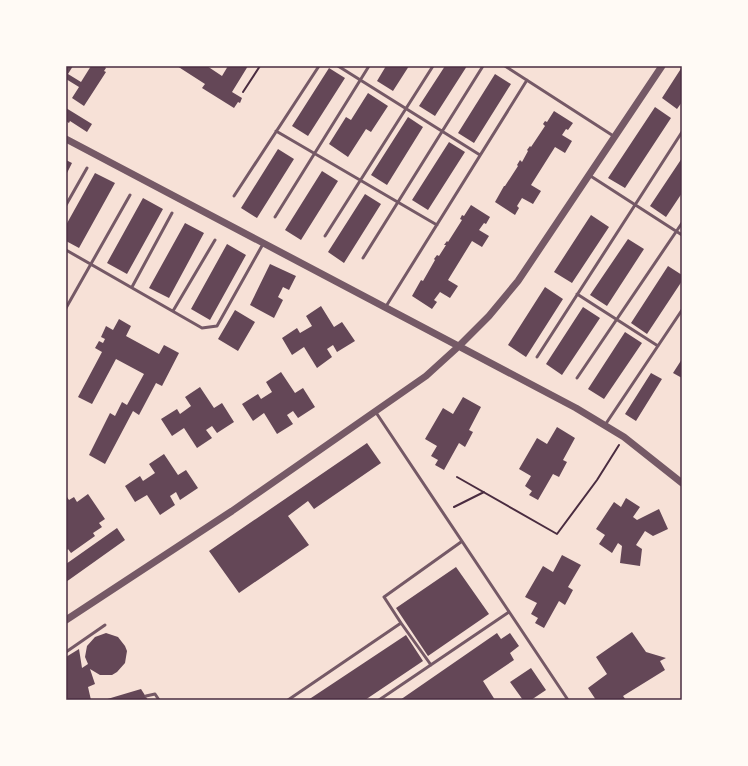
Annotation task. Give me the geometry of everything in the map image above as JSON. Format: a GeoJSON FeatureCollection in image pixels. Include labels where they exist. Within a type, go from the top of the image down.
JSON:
{"type":"FeatureCollection","features":[{"type":"Feature","properties":{"kind":"street"},"geometry":{"type":"LineString","coordinates":[[66,620],[232,511],[426,376],[459,346],[489,316],[518,281],[662,66]]}},
{"type":"Feature","properties":{"kind":"street"},"geometry":{"type":"LineString","coordinates":[[66,139],[576,408],[624,437],[682,483]]}},
{"type":"Feature","properties":{"kind":"lane"},"geometry":{"type":"LineString","coordinates":[[234,196],[319,66]]}},
{"type":"Feature","properties":{"kind":"lane"},"geometry":{"type":"LineString","coordinates":[[338,66],[480,155]]}},
{"type":"Feature","properties":{"kind":"lane"},"geometry":{"type":"LineString","coordinates":[[275,217],[369,66]]}},
{"type":"Feature","properties":{"kind":"lane"},"geometry":{"type":"LineString","coordinates":[[326,236],[405,108],[433,66]]}},
{"type":"Feature","properties":{"kind":"lane"},"geometry":{"type":"LineString","coordinates":[[363,258],[483,66]]}},
{"type":"Feature","properties":{"kind":"lane"},"geometry":{"type":"LineString","coordinates":[[506,66],[615,137]]}},
{"type":"Feature","properties":{"kind":"lane"},"geometry":{"type":"LineString","coordinates":[[385,308],[527,80]]}},
{"type":"Feature","properties":{"kind":"lane"},"geometry":{"type":"LineString","coordinates":[[276,131],[437,225]]}},
{"type":"Feature","properties":{"kind":"lane"},"geometry":{"type":"LineString","coordinates":[[537,357],[682,132]]}},
{"type":"Feature","properties":{"kind":"lane"},"geometry":{"type":"LineString","coordinates":[[66,205],[87,168]]}},
{"type":"Feature","properties":{"kind":"lane"},"geometry":{"type":"LineString","coordinates":[[589,175],[682,235]]}},
{"type":"Feature","properties":{"kind":"lane"},"geometry":{"type":"LineString","coordinates":[[66,308],[130,195]]}},
{"type":"Feature","properties":{"kind":"lane"},"geometry":{"type":"LineString","coordinates":[[132,287],[172,213]]}},
{"type":"Feature","properties":{"kind":"lane"},"geometry":{"type":"LineString","coordinates":[[577,378],[682,222]]}},
{"type":"Feature","properties":{"kind":"lane"},"geometry":{"type":"LineString","coordinates":[[173,311],[214,240]]}},
{"type":"Feature","properties":{"kind":"lane"},"geometry":{"type":"LineString","coordinates":[[66,250],[202,328],[217,326],[263,243]]}},
{"type":"Feature","properties":{"kind":"lane"},"geometry":{"type":"LineString","coordinates":[[577,294],[658,346]]}},
{"type":"Feature","properties":{"kind":"lane"},"geometry":{"type":"LineString","coordinates":[[605,425],[682,310]]}},
{"type":"Feature","properties":{"kind":"lane"},"geometry":{"type":"LineString","coordinates":[[375,411],[461,542],[568,700]]}},
{"type":"Feature","properties":{"kind":"lane"},"geometry":{"type":"LineString","coordinates":[[431,665],[384,597],[461,542]]}},
{"type":"Feature","properties":{"kind":"lane"},"geometry":{"type":"LineString","coordinates":[[379,700],[509,612]]}},
{"type":"Feature","properties":{"kind":"lane"},"geometry":{"type":"LineString","coordinates":[[289,700],[401,623]]}},
{"type":"Feature","properties":{"kind":"lane"},"geometry":{"type":"LineString","coordinates":[[66,652],[105,625]]}},
{"type":"Feature","properties":{"kind":"lane"},"geometry":{"type":"LineString","coordinates":[[146,696],[155,694],[159,700]]}},
{"type":"Feature","properties":{"kind":"path"},"geometry":{"type":"LineString","coordinates":[[243,92],[260,66]]}},
{"type":"Feature","properties":{"kind":"path"},"geometry":{"type":"LineString","coordinates":[[457,478],[557,534],[597,480],[624,437]]}},
{"type":"Feature","properties":{"kind":"path"},"geometry":{"type":"LineString","coordinates":[[454,507],[484,492]]}},
{"type":"Feature","properties":{"kind":"building"},"geometry":{"type":"Polygon","coordinates":[[[66,66],[73,66],[68,74],[81,82],[91,66],[104,66],[106,68],[104,71],[106,72],[84,106],[72,98],[79,87],[66,79],[66,66]]]}},
{"type":"Feature","properties":{"kind":"building"},"geometry":{"type":"Polygon","coordinates":[[[177,66],[207,66],[222,76],[228,66],[248,66],[232,92],[242,98],[240,103],[238,102],[234,108],[202,88],[205,84],[177,66]]]}},
{"type":"Feature","properties":{"kind":"building"},"geometry":{"type":"Polygon","coordinates":[[[386,66],[409,66],[393,91],[377,81],[386,66]]]}},
{"type":"Feature","properties":{"kind":"building"},"geometry":{"type":"Polygon","coordinates":[[[445,66],[467,66],[435,116],[419,106],[445,66]]]}},
{"type":"Feature","properties":{"kind":"building"},"geometry":{"type":"Polygon","coordinates":[[[682,67],[682,102],[677,109],[662,98],[682,67]]]}},
{"type":"Feature","properties":{"kind":"building"},"geometry":{"type":"Polygon","coordinates":[[[329,68],[345,78],[308,136],[292,126],[329,68]]]}},
{"type":"Feature","properties":{"kind":"building"},"geometry":{"type":"Polygon","coordinates":[[[495,74],[511,84],[474,143],[458,133],[495,74]]]}},
{"type":"Feature","properties":{"kind":"building"},"geometry":{"type":"Polygon","coordinates":[[[368,93],[388,106],[371,132],[366,129],[348,157],[329,144],[346,117],[351,120],[368,93]]]}},
{"type":"Feature","properties":{"kind":"building"},"geometry":{"type":"Polygon","coordinates":[[[655,107],[671,118],[625,188],[608,178],[655,107]]]}},
{"type":"Feature","properties":{"kind":"building"},"geometry":{"type":"Polygon","coordinates":[[[66,108],[92,124],[87,132],[70,121],[69,123],[66,121],[66,108]]]}},
{"type":"Feature","properties":{"kind":"building"},"geometry":{"type":"Polygon","coordinates":[[[554,111],[573,123],[562,135],[572,141],[565,153],[555,147],[531,185],[541,191],[533,204],[522,198],[517,206],[519,208],[515,215],[495,202],[518,166],[517,165],[520,160],[522,162],[528,151],[527,150],[530,146],[531,147],[545,126],[543,124],[545,121],[547,122],[554,111]]]}},
{"type":"Feature","properties":{"kind":"building"},"geometry":{"type":"Polygon","coordinates":[[[408,117],[423,127],[387,185],[371,175],[408,117]]]}},
{"type":"Feature","properties":{"kind":"building"},"geometry":{"type":"Polygon","coordinates":[[[449,142],[465,152],[428,210],[412,200],[449,142]]]}},
{"type":"Feature","properties":{"kind":"building"},"geometry":{"type":"Polygon","coordinates":[[[278,149],[294,159],[257,218],[241,208],[278,149]]]}},
{"type":"Feature","properties":{"kind":"building"},"geometry":{"type":"Polygon","coordinates":[[[682,158],[682,193],[666,217],[650,206],[682,158]]]}},
{"type":"Feature","properties":{"kind":"building"},"geometry":{"type":"Polygon","coordinates":[[[66,160],[72,163],[66,175],[66,160]]]}},
{"type":"Feature","properties":{"kind":"building"},"geometry":{"type":"Polygon","coordinates":[[[322,171],[338,181],[301,240],[285,230],[322,171]]]}},
{"type":"Feature","properties":{"kind":"building"},"geometry":{"type":"Polygon","coordinates":[[[95,173],[115,183],[79,248],[66,241],[66,225],[95,173]]]}},
{"type":"Feature","properties":{"kind":"building"},"geometry":{"type":"Polygon","coordinates":[[[365,194],[381,204],[344,263],[328,252],[365,194]]]}},
{"type":"Feature","properties":{"kind":"building"},"geometry":{"type":"Polygon","coordinates":[[[143,198],[163,209],[127,274],[107,263],[143,198]]]}},
{"type":"Feature","properties":{"kind":"building"},"geometry":{"type":"Polygon","coordinates":[[[471,205],[490,217],[486,224],[484,223],[479,230],[489,236],[482,247],[472,241],[448,280],[458,286],[450,298],[440,292],[434,300],[437,302],[432,309],[412,296],[421,280],[423,281],[435,260],[434,259],[437,255],[439,256],[446,245],[444,245],[447,241],[448,242],[462,220],[460,219],[462,215],[464,216],[471,205]]]}},
{"type":"Feature","properties":{"kind":"building"},"geometry":{"type":"Polygon","coordinates":[[[591,215],[609,227],[572,283],[554,272],[591,215]]]}},
{"type":"Feature","properties":{"kind":"building"},"geometry":{"type":"Polygon","coordinates":[[[185,223],[204,233],[169,298],[149,288],[185,223]]]}},
{"type":"Feature","properties":{"kind":"building"},"geometry":{"type":"Polygon","coordinates":[[[628,239],[644,249],[607,306],[590,295],[628,239]]]}},
{"type":"Feature","properties":{"kind":"building"},"geometry":{"type":"Polygon","coordinates":[[[227,244],[246,255],[210,320],[191,309],[227,244]]]}},
{"type":"Feature","properties":{"kind":"building"},"geometry":{"type":"Polygon","coordinates":[[[270,264],[296,276],[289,290],[283,287],[278,297],[283,300],[274,318],[250,305],[270,264]]]}},
{"type":"Feature","properties":{"kind":"building"},"geometry":{"type":"Polygon","coordinates":[[[668,266],[682,275],[682,281],[647,334],[631,323],[668,266]]]}},
{"type":"Feature","properties":{"kind":"building"},"geometry":{"type":"Polygon","coordinates":[[[545,287],[563,299],[526,357],[508,345],[545,287]]]}},
{"type":"Feature","properties":{"kind":"building"},"geometry":{"type":"Polygon","coordinates":[[[321,306],[334,327],[342,322],[355,341],[337,352],[333,345],[327,349],[332,357],[317,368],[304,347],[292,355],[282,338],[297,328],[300,333],[312,326],[306,316],[321,306]]]}},
{"type":"Feature","properties":{"kind":"building"},"geometry":{"type":"Polygon","coordinates":[[[583,307],[600,318],[562,375],[546,364],[583,307]]]}},
{"type":"Feature","properties":{"kind":"building"},"geometry":{"type":"Polygon","coordinates":[[[235,310],[255,322],[238,351],[218,339],[235,310]]]}},
{"type":"Feature","properties":{"kind":"building"},"geometry":{"type":"Polygon","coordinates":[[[119,319],[131,326],[126,336],[159,354],[164,345],[179,353],[162,386],[156,383],[139,415],[133,411],[105,464],[89,455],[110,413],[115,416],[122,402],[127,405],[144,374],[116,359],[92,404],[78,397],[102,352],[95,348],[99,341],[103,343],[105,339],[101,337],[106,326],[113,330],[119,319]]]}},
{"type":"Feature","properties":{"kind":"building"},"geometry":{"type":"Polygon","coordinates":[[[625,332],[642,343],[604,399],[588,389],[625,332]]]}},
{"type":"Feature","properties":{"kind":"building"},"geometry":{"type":"Polygon","coordinates":[[[682,359],[682,378],[673,373],[682,359]]]}},
{"type":"Feature","properties":{"kind":"building"},"geometry":{"type":"Polygon","coordinates":[[[281,372],[295,393],[303,388],[315,407],[298,418],[293,411],[287,415],[293,424],[277,434],[264,413],[253,421],[242,404],[258,394],[261,399],[272,392],[266,382],[281,372]]]}},
{"type":"Feature","properties":{"kind":"building"},"geometry":{"type":"Polygon","coordinates":[[[651,373],[662,379],[636,421],[625,414],[651,373]]]}},
{"type":"Feature","properties":{"kind":"building"},"geometry":{"type":"Polygon","coordinates":[[[200,387],[214,408],[222,403],[234,422],[217,433],[212,426],[206,430],[212,438],[197,448],[184,428],[172,436],[161,419],[177,409],[180,414],[191,406],[185,397],[200,387]]]}},
{"type":"Feature","properties":{"kind":"building"},"geometry":{"type":"Polygon","coordinates":[[[463,397],[481,407],[469,430],[473,432],[465,447],[459,443],[444,470],[435,465],[438,460],[431,456],[437,446],[425,439],[443,408],[453,414],[463,397]]]}},
{"type":"Feature","properties":{"kind":"building"},"geometry":{"type":"Polygon","coordinates":[[[557,427],[575,438],[563,460],[567,462],[559,477],[553,474],[538,500],[529,495],[532,491],[525,486],[531,476],[519,469],[537,438],[547,444],[557,427]]]}},
{"type":"Feature","properties":{"kind":"building"},"geometry":{"type":"Polygon","coordinates":[[[367,443],[381,463],[314,509],[308,501],[288,516],[309,545],[239,593],[209,551],[367,443]]]}},
{"type":"Feature","properties":{"kind":"building"},"geometry":{"type":"Polygon","coordinates":[[[164,454],[178,475],[186,470],[198,488],[180,500],[176,492],[170,496],[175,505],[160,515],[147,495],[135,502],[125,486],[140,476],[143,481],[155,473],[149,464],[164,454]]]}},
{"type":"Feature","properties":{"kind":"building"},"geometry":{"type":"Polygon","coordinates":[[[88,494],[105,519],[99,523],[102,527],[93,533],[95,536],[71,553],[68,549],[66,551],[66,498],[67,497],[69,500],[74,497],[77,502],[88,494]]]}},
{"type":"Feature","properties":{"kind":"building"},"geometry":{"type":"Polygon","coordinates":[[[626,498],[640,507],[633,517],[637,520],[659,509],[668,529],[653,536],[645,531],[636,545],[642,549],[640,566],[620,563],[622,546],[618,543],[612,553],[599,544],[605,535],[596,529],[614,502],[621,507],[626,498]]]}},
{"type":"Feature","properties":{"kind":"building"},"geometry":{"type":"Polygon","coordinates":[[[117,528],[125,540],[66,582],[66,564],[117,528]]]}},
{"type":"Feature","properties":{"kind":"building"},"geometry":{"type":"Polygon","coordinates":[[[562,555],[581,565],[568,587],[573,590],[565,605],[559,601],[544,628],[535,623],[538,618],[531,614],[537,603],[525,597],[543,566],[553,572],[562,555]]]}},
{"type":"Feature","properties":{"kind":"building"},"geometry":{"type":"Polygon","coordinates":[[[456,567],[489,614],[428,656],[396,608],[456,567]]]}},
{"type":"Feature","properties":{"kind":"building"},"geometry":{"type":"Polygon","coordinates":[[[632,632],[646,652],[666,658],[660,661],[665,670],[623,696],[626,700],[596,700],[588,688],[607,674],[596,657],[632,632]]]}},
{"type":"Feature","properties":{"kind":"building"},"geometry":{"type":"Polygon","coordinates":[[[106,633],[118,637],[125,646],[127,651],[125,663],[112,675],[100,675],[90,669],[95,684],[88,687],[91,700],[66,700],[66,657],[79,649],[82,668],[88,664],[85,657],[87,646],[95,637],[106,633]]]}},
{"type":"Feature","properties":{"kind":"building"},"geometry":{"type":"Polygon","coordinates":[[[497,633],[501,639],[510,633],[519,646],[510,653],[514,660],[483,681],[495,700],[400,700],[497,633]]]}},
{"type":"Feature","properties":{"kind":"building"},"geometry":{"type":"Polygon","coordinates":[[[406,635],[423,661],[365,700],[308,700],[406,635]]]}},
{"type":"Feature","properties":{"kind":"building"},"geometry":{"type":"Polygon","coordinates":[[[531,668],[546,690],[531,700],[523,700],[510,682],[531,668]]]}},
{"type":"Feature","properties":{"kind":"building"},"geometry":{"type":"Polygon","coordinates":[[[141,689],[148,700],[104,700],[141,689]]]}}]}
